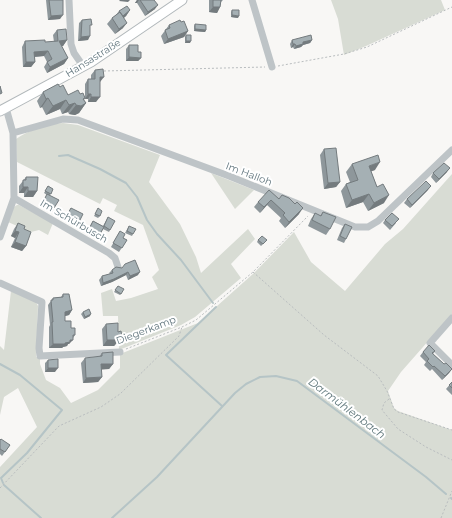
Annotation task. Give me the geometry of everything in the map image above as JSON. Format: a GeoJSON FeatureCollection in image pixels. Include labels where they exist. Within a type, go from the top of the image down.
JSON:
{"type":"FeatureCollection","features":[{"type":"Feature","properties":{"kind":"main road","name":"Hansastraße"},"geometry":{"type":"LineString","coordinates":[[3,109],[83,66],[182,0]]}},
{"type":"Feature","properties":{"kind":"street"},"geometry":{"type":"LineString","coordinates":[[68,0],[71,44],[74,53],[83,66]]}},
{"type":"Feature","properties":{"kind":"street"},"geometry":{"type":"LineString","coordinates":[[252,0],[272,67]]}},
{"type":"Feature","properties":{"kind":"street"},"geometry":{"type":"LineString","coordinates":[[0,237],[14,198],[14,133],[3,109]]}},
{"type":"Feature","properties":{"kind":"street","name":"Im Halloh"},"geometry":{"type":"LineString","coordinates":[[14,133],[63,120],[78,120],[229,176],[355,227],[368,227],[378,221],[452,150]]}},
{"type":"Feature","properties":{"kind":"street","name":"Im Schürbusch"},"geometry":{"type":"LineString","coordinates":[[14,198],[109,252],[115,258],[118,267]]}},
{"type":"Feature","properties":{"kind":"street","name":"Diegerkamp"},"geometry":{"type":"LineString","coordinates":[[0,283],[42,302],[39,348],[40,356],[120,352]]}},
{"type":"Feature","properties":{"kind":"street"},"geometry":{"type":"LineString","coordinates":[[452,318],[430,343],[452,364]]}},
{"type":"Feature","properties":{"kind":"path","name":"Diegerkamp"},"geometry":{"type":"LineString","coordinates":[[120,352],[196,320],[253,272],[314,210]]}},
{"type":"Feature","properties":{"kind":"path"},"geometry":{"type":"LineString","coordinates":[[253,272],[324,335],[378,376],[394,409],[398,412],[452,430]]}},
{"type":"Feature","properties":{"kind":"path"},"geometry":{"type":"LineString","coordinates":[[0,488],[58,426],[101,407],[120,394],[179,336],[182,327]]}},
{"type":"Feature","properties":{"kind":"path"},"geometry":{"type":"LineString","coordinates":[[389,398],[384,403],[382,410],[398,429],[426,447],[452,460]]}},
{"type":"Feature","properties":{"kind":"path"},"geometry":{"type":"LineString","coordinates":[[441,518],[452,491]]}},
{"type":"Feature","properties":{"kind":"shaded area"},"geometry":{"type":"Polygon","coordinates":[[[331,0],[441,0],[445,10],[344,55],[338,19],[331,0]]]}},
{"type":"Feature","properties":{"kind":"shaded area"},"geometry":{"type":"Polygon","coordinates":[[[63,123],[78,125],[160,155],[149,182],[180,224],[196,257],[201,273],[248,229],[255,239],[231,264],[241,278],[195,317],[181,325],[119,350],[118,316],[103,316],[101,293],[112,289],[116,301],[131,298],[158,289],[152,277],[159,270],[143,225],[114,211],[117,205],[103,198],[100,204],[17,162],[16,139],[38,128],[63,123]]]}},
{"type":"Feature","properties":{"kind":"shaded area"},"geometry":{"type":"Polygon","coordinates":[[[211,173],[254,190],[235,209],[211,173]]]}},
{"type":"Feature","properties":{"kind":"shaded area"},"geometry":{"type":"Polygon","coordinates":[[[452,174],[452,314],[401,372],[388,391],[394,408],[398,411],[452,430],[452,518],[0,518],[0,467],[37,427],[18,388],[4,397],[0,415],[0,346],[4,350],[11,291],[36,302],[38,306],[36,357],[40,358],[40,364],[46,380],[60,388],[71,403],[98,390],[120,368],[120,354],[198,323],[254,273],[294,232],[311,262],[345,291],[385,244],[403,229],[452,174]]]}},
{"type":"Feature","properties":{"kind":"shaded area"},"geometry":{"type":"Polygon","coordinates":[[[17,205],[53,223],[48,235],[39,230],[31,232],[8,222],[14,207],[17,205]]]}},
{"type":"Feature","properties":{"kind":"building"},"geometry":{"type":"Polygon","coordinates":[[[49,0],[63,0],[63,15],[51,16],[49,0]]]}},
{"type":"Feature","properties":{"kind":"building"},"geometry":{"type":"Polygon","coordinates":[[[140,0],[154,0],[158,5],[148,12],[140,0]]]}},
{"type":"Feature","properties":{"kind":"building"},"geometry":{"type":"Polygon","coordinates":[[[213,0],[221,0],[220,7],[213,7],[213,0]]]}},
{"type":"Feature","properties":{"kind":"building"},"geometry":{"type":"Polygon","coordinates":[[[127,6],[130,10],[123,16],[119,11],[127,6]]]}},
{"type":"Feature","properties":{"kind":"building"},"geometry":{"type":"Polygon","coordinates":[[[232,10],[239,10],[239,16],[232,15],[232,10]]]}},
{"type":"Feature","properties":{"kind":"building"},"geometry":{"type":"Polygon","coordinates":[[[120,12],[127,23],[119,29],[112,18],[120,12]]]}},
{"type":"Feature","properties":{"kind":"building"},"geometry":{"type":"Polygon","coordinates":[[[91,19],[92,25],[90,25],[90,36],[81,37],[82,20],[91,19]]]}},
{"type":"Feature","properties":{"kind":"building"},"geometry":{"type":"Polygon","coordinates":[[[180,20],[181,22],[184,21],[188,31],[168,39],[165,30],[170,28],[169,25],[180,20]]]}},
{"type":"Feature","properties":{"kind":"building"},"geometry":{"type":"Polygon","coordinates":[[[195,24],[206,25],[206,30],[195,29],[195,24]]]}},
{"type":"Feature","properties":{"kind":"building"},"geometry":{"type":"Polygon","coordinates":[[[66,29],[67,40],[59,41],[68,58],[50,67],[47,62],[52,59],[48,51],[34,52],[35,62],[26,62],[25,41],[58,41],[57,30],[66,29]]]}},
{"type":"Feature","properties":{"kind":"building"},"geometry":{"type":"Polygon","coordinates":[[[186,35],[191,35],[191,41],[186,41],[186,35]]]}},
{"type":"Feature","properties":{"kind":"building"},"geometry":{"type":"Polygon","coordinates":[[[311,35],[312,40],[303,42],[303,44],[296,46],[293,44],[292,40],[311,35]]]}},
{"type":"Feature","properties":{"kind":"building"},"geometry":{"type":"Polygon","coordinates":[[[129,45],[138,45],[138,52],[141,52],[141,58],[129,57],[129,45]]]}},
{"type":"Feature","properties":{"kind":"building"},"geometry":{"type":"Polygon","coordinates":[[[103,69],[104,77],[100,77],[100,97],[91,97],[91,94],[88,94],[88,79],[95,79],[95,70],[103,69]]]}},
{"type":"Feature","properties":{"kind":"building"},"geometry":{"type":"Polygon","coordinates":[[[58,84],[60,87],[63,85],[68,95],[78,90],[80,94],[83,93],[85,98],[83,99],[86,103],[81,106],[76,105],[75,103],[69,105],[66,100],[53,106],[48,98],[46,99],[43,92],[58,84]]]}},
{"type":"Feature","properties":{"kind":"building"},"geometry":{"type":"Polygon","coordinates":[[[336,148],[340,182],[328,183],[324,149],[336,148]]]}},
{"type":"Feature","properties":{"kind":"building"},"geometry":{"type":"Polygon","coordinates":[[[378,155],[380,162],[369,166],[377,187],[383,184],[389,195],[374,203],[369,194],[352,200],[346,184],[358,180],[352,164],[378,155]]]}},
{"type":"Feature","properties":{"kind":"building"},"geometry":{"type":"Polygon","coordinates":[[[444,163],[450,168],[439,179],[433,173],[444,163]]]}},
{"type":"Feature","properties":{"kind":"building"},"geometry":{"type":"Polygon","coordinates":[[[26,177],[38,177],[37,191],[28,191],[28,187],[23,187],[23,180],[26,180],[26,177]]]}},
{"type":"Feature","properties":{"kind":"building"},"geometry":{"type":"Polygon","coordinates":[[[426,181],[431,186],[412,205],[407,199],[426,181]]]}},
{"type":"Feature","properties":{"kind":"building"},"geometry":{"type":"Polygon","coordinates":[[[48,186],[53,189],[51,194],[45,191],[48,186]]]}},
{"type":"Feature","properties":{"kind":"building"},"geometry":{"type":"Polygon","coordinates":[[[269,190],[279,199],[282,195],[289,198],[295,204],[297,202],[303,208],[289,222],[283,215],[285,213],[271,200],[264,207],[258,202],[269,190]]]}},
{"type":"Feature","properties":{"kind":"building"},"geometry":{"type":"Polygon","coordinates":[[[47,194],[59,200],[54,208],[43,202],[47,194]]]}},
{"type":"Feature","properties":{"kind":"building"},"geometry":{"type":"Polygon","coordinates":[[[71,208],[83,214],[79,222],[67,215],[71,208]]]}},
{"type":"Feature","properties":{"kind":"building"},"geometry":{"type":"Polygon","coordinates":[[[98,208],[102,211],[100,216],[95,214],[98,208]]]}},
{"type":"Feature","properties":{"kind":"building"},"geometry":{"type":"Polygon","coordinates":[[[323,212],[336,217],[330,229],[312,220],[315,213],[321,216],[323,212]]]}},
{"type":"Feature","properties":{"kind":"building"},"geometry":{"type":"Polygon","coordinates":[[[392,213],[399,219],[392,226],[385,220],[392,213]]]}},
{"type":"Feature","properties":{"kind":"building"},"geometry":{"type":"Polygon","coordinates":[[[108,217],[115,221],[110,230],[104,226],[108,217]]]}},
{"type":"Feature","properties":{"kind":"building"},"geometry":{"type":"Polygon","coordinates":[[[93,221],[104,227],[100,234],[89,229],[93,221]]]}},
{"type":"Feature","properties":{"kind":"building"},"geometry":{"type":"Polygon","coordinates":[[[18,223],[25,226],[24,229],[31,232],[26,246],[15,242],[19,232],[15,231],[18,223]]]}},
{"type":"Feature","properties":{"kind":"building"},"geometry":{"type":"Polygon","coordinates":[[[345,224],[352,227],[346,239],[340,236],[345,224]]]}},
{"type":"Feature","properties":{"kind":"building"},"geometry":{"type":"Polygon","coordinates":[[[129,226],[136,229],[133,234],[127,231],[129,226]]]}},
{"type":"Feature","properties":{"kind":"building"},"geometry":{"type":"Polygon","coordinates":[[[120,231],[125,234],[123,238],[127,240],[122,248],[113,243],[120,231]]]}},
{"type":"Feature","properties":{"kind":"building"},"geometry":{"type":"Polygon","coordinates":[[[262,236],[267,240],[263,244],[258,240],[262,236]]]}},
{"type":"Feature","properties":{"kind":"building"},"geometry":{"type":"Polygon","coordinates":[[[135,260],[140,272],[130,276],[128,272],[103,283],[102,276],[113,273],[112,270],[116,267],[122,268],[125,264],[135,260]]]}},
{"type":"Feature","properties":{"kind":"building"},"geometry":{"type":"Polygon","coordinates":[[[118,286],[124,289],[121,294],[115,290],[118,286]]]}},
{"type":"Feature","properties":{"kind":"building"},"geometry":{"type":"Polygon","coordinates":[[[63,294],[69,294],[72,310],[65,312],[65,321],[71,321],[71,328],[75,328],[75,335],[73,335],[73,340],[70,340],[70,342],[65,344],[53,344],[51,300],[53,300],[53,298],[63,297],[63,294]]]}},
{"type":"Feature","properties":{"kind":"building"},"geometry":{"type":"Polygon","coordinates":[[[89,309],[91,314],[85,317],[83,312],[89,309]]]}},
{"type":"Feature","properties":{"kind":"building"},"geometry":{"type":"Polygon","coordinates":[[[118,323],[118,332],[121,331],[122,337],[118,337],[119,340],[107,340],[106,324],[118,323]]]}},
{"type":"Feature","properties":{"kind":"building"},"geometry":{"type":"Polygon","coordinates":[[[429,345],[435,351],[432,353],[452,369],[445,376],[427,361],[429,359],[423,352],[429,345]]]}},
{"type":"Feature","properties":{"kind":"building"},"geometry":{"type":"Polygon","coordinates":[[[113,352],[113,364],[101,364],[102,377],[86,378],[85,358],[102,356],[102,353],[113,352]]]}},
{"type":"Feature","properties":{"kind":"building"},"geometry":{"type":"Polygon","coordinates":[[[58,359],[58,368],[48,368],[48,360],[58,359]]]}},
{"type":"Feature","properties":{"kind":"building"},"geometry":{"type":"Polygon","coordinates":[[[1,439],[10,445],[5,452],[0,449],[1,439]]]}},
{"type":"Feature","properties":{"kind":"waterway"},"geometry":{"type":"LineString","coordinates":[[59,156],[68,155],[100,169],[126,183],[137,197],[147,220],[157,234],[181,260],[213,303]]}},
{"type":"Feature","properties":{"kind":"waterway"},"geometry":{"type":"LineString","coordinates":[[216,307],[166,355],[222,406]]}},
{"type":"Feature","properties":{"kind":"waterway"},"geometry":{"type":"LineString","coordinates":[[0,364],[20,375],[62,410],[27,453],[1,478],[3,483]]}},
{"type":"Feature","properties":{"kind":"waterway","name":"Darmühlenbach"},"geometry":{"type":"LineString","coordinates":[[112,518],[157,477],[235,393],[246,384],[260,377],[276,376],[297,381],[426,477],[446,494]]}},
{"type":"Feature","properties":{"kind":"waterway"},"geometry":{"type":"LineString","coordinates":[[4,485],[41,518]]}}]}
